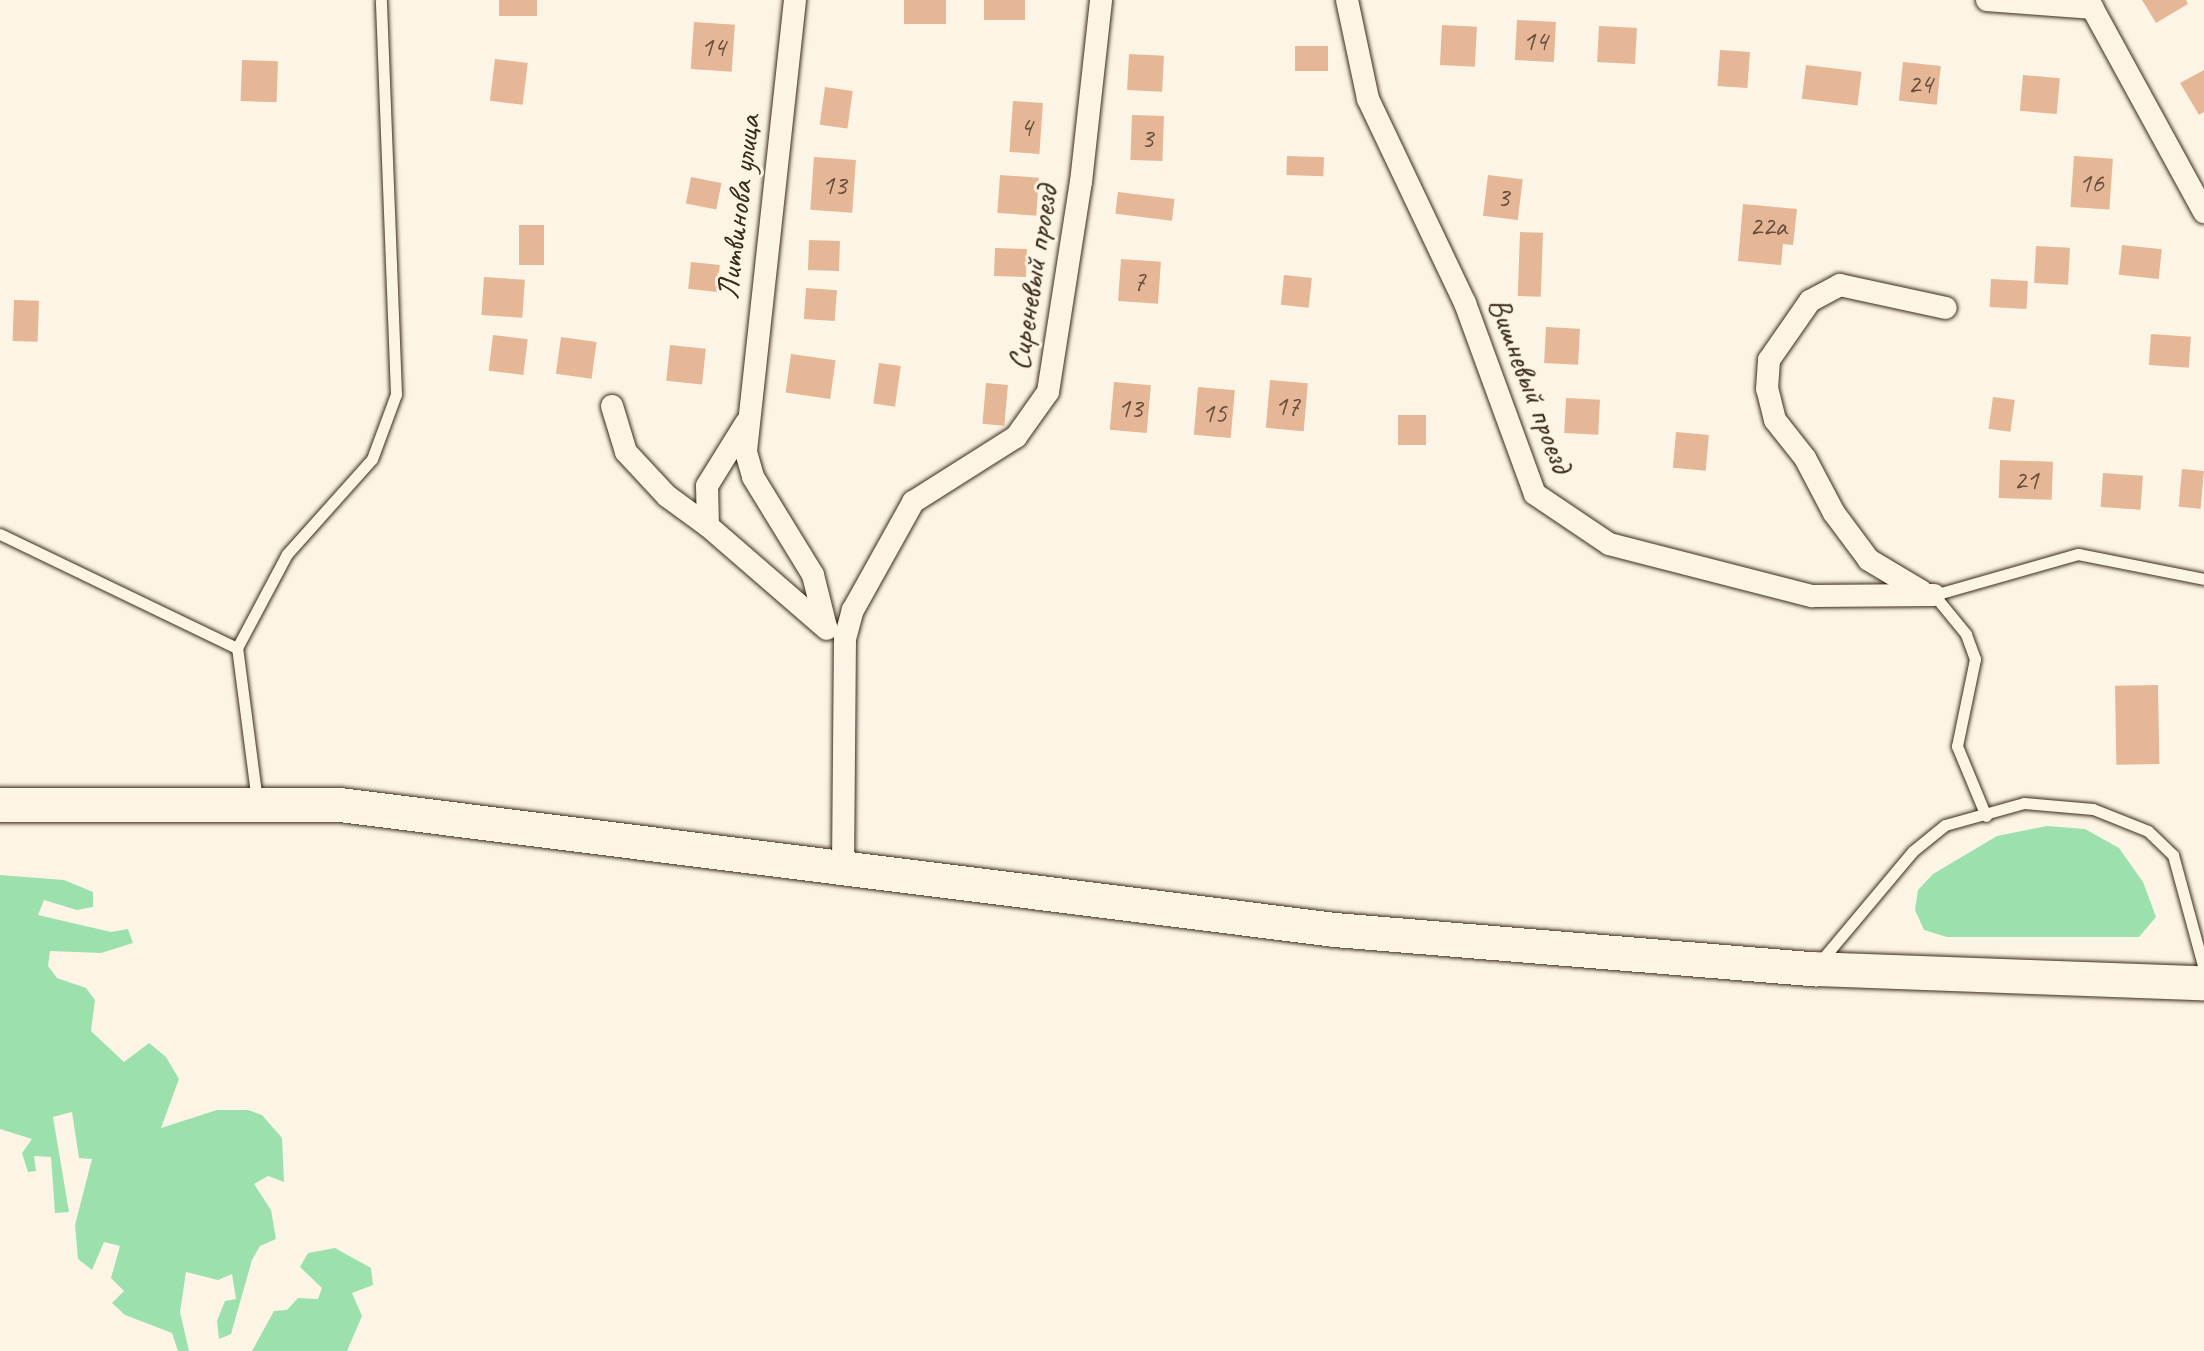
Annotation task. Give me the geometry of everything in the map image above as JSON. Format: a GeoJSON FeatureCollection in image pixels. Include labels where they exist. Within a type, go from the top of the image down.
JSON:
{"type":"FeatureCollection","features":[{"type":"Feature","properties":{"kind":"main road"},"geometry":{"type":"LineString","coordinates":[[0,805],[257,803],[446,816],[1335,930],[1814,969],[2204,983]]}},
{"type":"Feature","properties":{"kind":"street","name":"Литвинова улица"},"geometry":{"type":"LineString","coordinates":[[747,421],[795,0]]}},
{"type":"Feature","properties":{"kind":"street","name":"Сиреневый проезд"},"geometry":{"type":"LineString","coordinates":[[843,867],[846,675],[853,610],[913,502],[1016,437],[1048,392],[1081,182],[1101,0]]}},
{"type":"Feature","properties":{"kind":"street","name":"Вишневый проезд"},"geometry":{"type":"LineString","coordinates":[[1347,0],[1368,99],[1465,303],[1535,494],[1609,544],[1797,592],[1934,595]]}},
{"type":"Feature","properties":{"kind":"street"},"geometry":{"type":"LineString","coordinates":[[1987,0],[2091,4],[2204,212]]}},
{"type":"Feature","properties":{"kind":"street"},"geometry":{"type":"LineString","coordinates":[[1934,595],[1902,585],[1869,560],[1775,420],[1767,389],[1769,360],[1810,301],[1840,285],[1946,308]]}},
{"type":"Feature","properties":{"kind":"street"},"geometry":{"type":"LineString","coordinates":[[612,406],[626,452],[667,496],[708,526],[826,627]]}},
{"type":"Feature","properties":{"kind":"street"},"geometry":{"type":"LineString","coordinates":[[708,526],[707,486],[747,421]]}},
{"type":"Feature","properties":{"kind":"street"},"geometry":{"type":"LineString","coordinates":[[747,421],[753,477],[813,575],[826,627],[846,675]]}},
{"type":"Feature","properties":{"kind":"lane"},"geometry":{"type":"LineString","coordinates":[[257,803],[237,648],[287,554],[372,459],[396,394],[381,0]]}},
{"type":"Feature","properties":{"kind":"lane"},"geometry":{"type":"LineString","coordinates":[[0,534],[237,648]]}},
{"type":"Feature","properties":{"kind":"lane"},"geometry":{"type":"LineString","coordinates":[[1986,816],[1957,746],[1975,659],[1966,634],[1934,595],[2078,554],[2204,579]]}},
{"type":"Feature","properties":{"kind":"lane"},"geometry":{"type":"LineString","coordinates":[[1814,969],[1913,851],[1945,825],[2024,803],[2093,809],[2148,831],[2173,855],[2204,969]]}},
{"type":"Feature","properties":{"kind":"green space"},"geometry":{"type":"Polygon","coordinates":[[[2047,826],[2085,829],[2119,848],[2143,882],[2156,917],[2139,937],[1947,937],[1924,930],[1915,910],[1918,890],[1933,874],[1997,836],[2047,826]]]}},
{"type":"Feature","properties":{"kind":"green space"},"geometry":{"type":"Polygon","coordinates":[[[0,875],[64,880],[93,892],[93,907],[77,910],[44,900],[38,915],[111,932],[128,929],[133,943],[101,953],[50,951],[48,966],[57,978],[86,988],[95,1000],[91,1031],[124,1062],[149,1043],[166,1057],[179,1079],[161,1128],[217,1110],[248,1110],[262,1115],[282,1138],[284,1182],[268,1176],[254,1184],[271,1210],[276,1239],[260,1246],[252,1260],[231,1334],[219,1339],[217,1321],[225,1301],[236,1299],[232,1274],[218,1280],[186,1272],[180,1312],[189,1351],[178,1351],[172,1333],[125,1315],[112,1303],[124,1291],[111,1278],[120,1246],[104,1242],[92,1270],[78,1259],[75,1225],[92,1159],[79,1158],[72,1112],[53,1117],[69,1212],[55,1213],[51,1157],[34,1156],[36,1171],[28,1172],[22,1153],[32,1139],[0,1129],[0,875]]]}},
{"type":"Feature","properties":{"kind":"green space"},"geometry":{"type":"Polygon","coordinates":[[[335,1248],[371,1268],[373,1285],[352,1293],[362,1316],[347,1351],[252,1351],[274,1311],[287,1310],[298,1298],[318,1299],[322,1288],[300,1267],[308,1253],[335,1248]]]}},
{"type":"Feature","properties":{"kind":"building"},"geometry":{"type":"Polygon","coordinates":[[[499,0],[537,0],[537,16],[499,16],[499,0]]]}},
{"type":"Feature","properties":{"kind":"building"},"geometry":{"type":"Polygon","coordinates":[[[904,0],[946,0],[946,24],[904,24],[904,0]]]}},
{"type":"Feature","properties":{"kind":"building"},"geometry":{"type":"Polygon","coordinates":[[[984,0],[1025,0],[1025,20],[984,20],[984,0]]]}},
{"type":"Feature","properties":{"kind":"building"},"geometry":{"type":"Polygon","coordinates":[[[2142,0],[2186,0],[2188,4],[2156,23],[2142,0]]]}},
{"type":"Feature","properties":{"kind":"building"},"geometry":{"type":"Polygon","coordinates":[[[1517,20],[1556,22],[1554,62],[1515,60],[1517,20]]]}},
{"type":"Feature","properties":{"kind":"building"},"geometry":{"type":"Polygon","coordinates":[[[694,22],[735,25],[732,72],[691,69],[694,22]]]}},
{"type":"Feature","properties":{"kind":"building"},"geometry":{"type":"Polygon","coordinates":[[[1442,25],[1477,27],[1475,67],[1440,65],[1442,25]]]}},
{"type":"Feature","properties":{"kind":"building"},"geometry":{"type":"Polygon","coordinates":[[[1599,26],[1637,28],[1635,64],[1597,62],[1599,26]]]}},
{"type":"Feature","properties":{"kind":"building"},"geometry":{"type":"Polygon","coordinates":[[[1295,46],[1328,46],[1328,71],[1295,71],[1295,46]]]}},
{"type":"Feature","properties":{"kind":"building"},"geometry":{"type":"Polygon","coordinates":[[[1720,50],[1750,52],[1747,88],[1717,86],[1720,50]]]}},
{"type":"Feature","properties":{"kind":"building"},"geometry":{"type":"Polygon","coordinates":[[[1129,54],[1164,56],[1162,92],[1127,90],[1129,54]]]}},
{"type":"Feature","properties":{"kind":"building"},"geometry":{"type":"Polygon","coordinates":[[[495,59],[528,63],[523,105],[490,101],[495,59]]]}},
{"type":"Feature","properties":{"kind":"building"},"geometry":{"type":"Polygon","coordinates":[[[242,60],[278,61],[277,102],[241,101],[242,60]]]}},
{"type":"Feature","properties":{"kind":"building"},"geometry":{"type":"Polygon","coordinates":[[[1903,62],[1941,66],[1937,105],[1899,101],[1903,62]]]}},
{"type":"Feature","properties":{"kind":"building"},"geometry":{"type":"Polygon","coordinates":[[[1806,65],[1862,72],[1857,106],[1802,99],[1806,65]]]}},
{"type":"Feature","properties":{"kind":"building"},"geometry":{"type":"Polygon","coordinates":[[[2204,70],[2204,112],[2199,115],[2180,83],[2204,70]]]}},
{"type":"Feature","properties":{"kind":"building"},"geometry":{"type":"Polygon","coordinates":[[[2023,75],[2060,78],[2057,114],[2020,111],[2023,75]]]}},
{"type":"Feature","properties":{"kind":"building"},"geometry":{"type":"Polygon","coordinates":[[[825,87],[853,91],[847,129],[820,125],[825,87]]]}},
{"type":"Feature","properties":{"kind":"building"},"geometry":{"type":"Polygon","coordinates":[[[1013,101],[1043,103],[1039,154],[1009,152],[1013,101]]]}},
{"type":"Feature","properties":{"kind":"building"},"geometry":{"type":"Polygon","coordinates":[[[1132,115],[1164,116],[1162,161],[1130,160],[1132,115]]]}},
{"type":"Feature","properties":{"kind":"building"},"geometry":{"type":"Polygon","coordinates":[[[1287,156],[1324,157],[1323,176],[1286,175],[1287,156]]]}},
{"type":"Feature","properties":{"kind":"building"},"geometry":{"type":"Polygon","coordinates":[[[2074,156],[2113,159],[2109,210],[2070,207],[2074,156]]]}},
{"type":"Feature","properties":{"kind":"building"},"geometry":{"type":"Polygon","coordinates":[[[814,157],[856,160],[852,213],[810,210],[814,157]]]}},
{"type":"Feature","properties":{"kind":"building"},"geometry":{"type":"Polygon","coordinates":[[[1000,175],[1039,178],[1036,216],[997,213],[1000,175]]]}},
{"type":"Feature","properties":{"kind":"building"},"geometry":{"type":"Polygon","coordinates":[[[1488,175],[1523,179],[1518,220],[1483,216],[1488,175]]]}},
{"type":"Feature","properties":{"kind":"building"},"geometry":{"type":"Polygon","coordinates":[[[691,177],[721,183],[716,209],[686,204],[691,177]]]}},
{"type":"Feature","properties":{"kind":"building"},"geometry":{"type":"Polygon","coordinates":[[[1118,192],[1175,199],[1172,221],[1115,214],[1118,192]]]}},
{"type":"Feature","properties":{"kind":"building"},"geometry":{"type":"Polygon","coordinates":[[[1743,204],[1797,209],[1793,245],[1783,244],[1781,265],[1738,261],[1743,204]]]}},
{"type":"Feature","properties":{"kind":"building"},"geometry":{"type":"Polygon","coordinates":[[[519,225],[544,225],[544,265],[519,265],[519,225]]]}},
{"type":"Feature","properties":{"kind":"building"},"geometry":{"type":"Polygon","coordinates":[[[1520,232],[1543,233],[1541,297],[1518,296],[1520,232]]]}},
{"type":"Feature","properties":{"kind":"building"},"geometry":{"type":"Polygon","coordinates":[[[809,240],[840,241],[839,271],[808,270],[809,240]]]}},
{"type":"Feature","properties":{"kind":"building"},"geometry":{"type":"Polygon","coordinates":[[[2122,245],[2162,249],[2159,279],[2119,275],[2122,245]]]}},
{"type":"Feature","properties":{"kind":"building"},"geometry":{"type":"Polygon","coordinates":[[[2036,246],[2070,248],[2068,285],[2034,283],[2036,246]]]}},
{"type":"Feature","properties":{"kind":"building"},"geometry":{"type":"Polygon","coordinates":[[[995,248],[1027,249],[1026,277],[994,276],[995,248]]]}},
{"type":"Feature","properties":{"kind":"building"},"geometry":{"type":"Polygon","coordinates":[[[1121,259],[1161,262],[1158,304],[1118,301],[1121,259]]]}},
{"type":"Feature","properties":{"kind":"building"},"geometry":{"type":"Polygon","coordinates":[[[691,262],[720,265],[717,292],[688,289],[691,262]]]}},
{"type":"Feature","properties":{"kind":"building"},"geometry":{"type":"Polygon","coordinates":[[[1284,275],[1312,278],[1309,308],[1281,305],[1284,275]]]}},
{"type":"Feature","properties":{"kind":"building"},"geometry":{"type":"Polygon","coordinates":[[[484,277],[525,280],[522,318],[481,315],[484,277]]]}},
{"type":"Feature","properties":{"kind":"building"},"geometry":{"type":"Polygon","coordinates":[[[1991,279],[2028,281],[2026,309],[1990,307],[1991,279]]]}},
{"type":"Feature","properties":{"kind":"building"},"geometry":{"type":"Polygon","coordinates":[[[806,288],[837,290],[835,321],[804,319],[806,288]]]}},
{"type":"Feature","properties":{"kind":"building"},"geometry":{"type":"Polygon","coordinates":[[[14,300],[39,301],[38,342],[13,341],[14,300]]]}},
{"type":"Feature","properties":{"kind":"building"},"geometry":{"type":"Polygon","coordinates":[[[1546,327],[1580,329],[1578,365],[1544,363],[1546,327]]]}},
{"type":"Feature","properties":{"kind":"building"},"geometry":{"type":"Polygon","coordinates":[[[2151,334],[2191,337],[2189,368],[2149,365],[2151,334]]]}},
{"type":"Feature","properties":{"kind":"building"},"geometry":{"type":"Polygon","coordinates":[[[493,335],[528,339],[523,375],[489,371],[493,335]]]}},
{"type":"Feature","properties":{"kind":"building"},"geometry":{"type":"Polygon","coordinates":[[[561,337],[597,342],[592,379],[556,374],[561,337]]]}},
{"type":"Feature","properties":{"kind":"building"},"geometry":{"type":"Polygon","coordinates":[[[670,345],[706,349],[702,385],[666,381],[670,345]]]}},
{"type":"Feature","properties":{"kind":"building"},"geometry":{"type":"Polygon","coordinates":[[[791,354],[836,360],[830,399],[786,393],[791,354]]]}},
{"type":"Feature","properties":{"kind":"building"},"geometry":{"type":"Polygon","coordinates":[[[879,363],[901,366],[895,407],[873,404],[879,363]]]}},
{"type":"Feature","properties":{"kind":"building"},"geometry":{"type":"Polygon","coordinates":[[[1270,380],[1308,383],[1304,431],[1266,428],[1270,380]]]}},
{"type":"Feature","properties":{"kind":"building"},"geometry":{"type":"Polygon","coordinates":[[[1114,382],[1151,385],[1147,433],[1110,430],[1114,382]]]}},
{"type":"Feature","properties":{"kind":"building"},"geometry":{"type":"Polygon","coordinates":[[[986,383],[1008,385],[1004,426],[982,424],[986,383]]]}},
{"type":"Feature","properties":{"kind":"building"},"geometry":{"type":"Polygon","coordinates":[[[1198,387],[1235,390],[1231,438],[1194,435],[1198,387]]]}},
{"type":"Feature","properties":{"kind":"building"},"geometry":{"type":"Polygon","coordinates":[[[1993,397],[2015,400],[2010,432],[1989,429],[1993,397]]]}},
{"type":"Feature","properties":{"kind":"building"},"geometry":{"type":"Polygon","coordinates":[[[1566,398],[1600,400],[1598,435],[1564,433],[1566,398]]]}},
{"type":"Feature","properties":{"kind":"building"},"geometry":{"type":"Polygon","coordinates":[[[1398,415],[1426,415],[1426,445],[1398,445],[1398,415]]]}},
{"type":"Feature","properties":{"kind":"building"},"geometry":{"type":"Polygon","coordinates":[[[1676,432],[1709,435],[1706,471],[1673,468],[1676,432]]]}},
{"type":"Feature","properties":{"kind":"building"},"geometry":{"type":"Polygon","coordinates":[[[2000,460],[2053,462],[2052,500],[1999,498],[2000,460]]]}},
{"type":"Feature","properties":{"kind":"building"},"geometry":{"type":"Polygon","coordinates":[[[2182,469],[2204,471],[2201,509],[2179,507],[2182,469]]]}},
{"type":"Feature","properties":{"kind":"building"},"geometry":{"type":"Polygon","coordinates":[[[2103,473],[2143,476],[2141,510],[2101,507],[2103,473]]]}},
{"type":"Feature","properties":{"kind":"building"},"geometry":{"type":"Polygon","coordinates":[[[2158,685],[2159,764],[2116,765],[2115,686],[2158,685]]]}}]}
